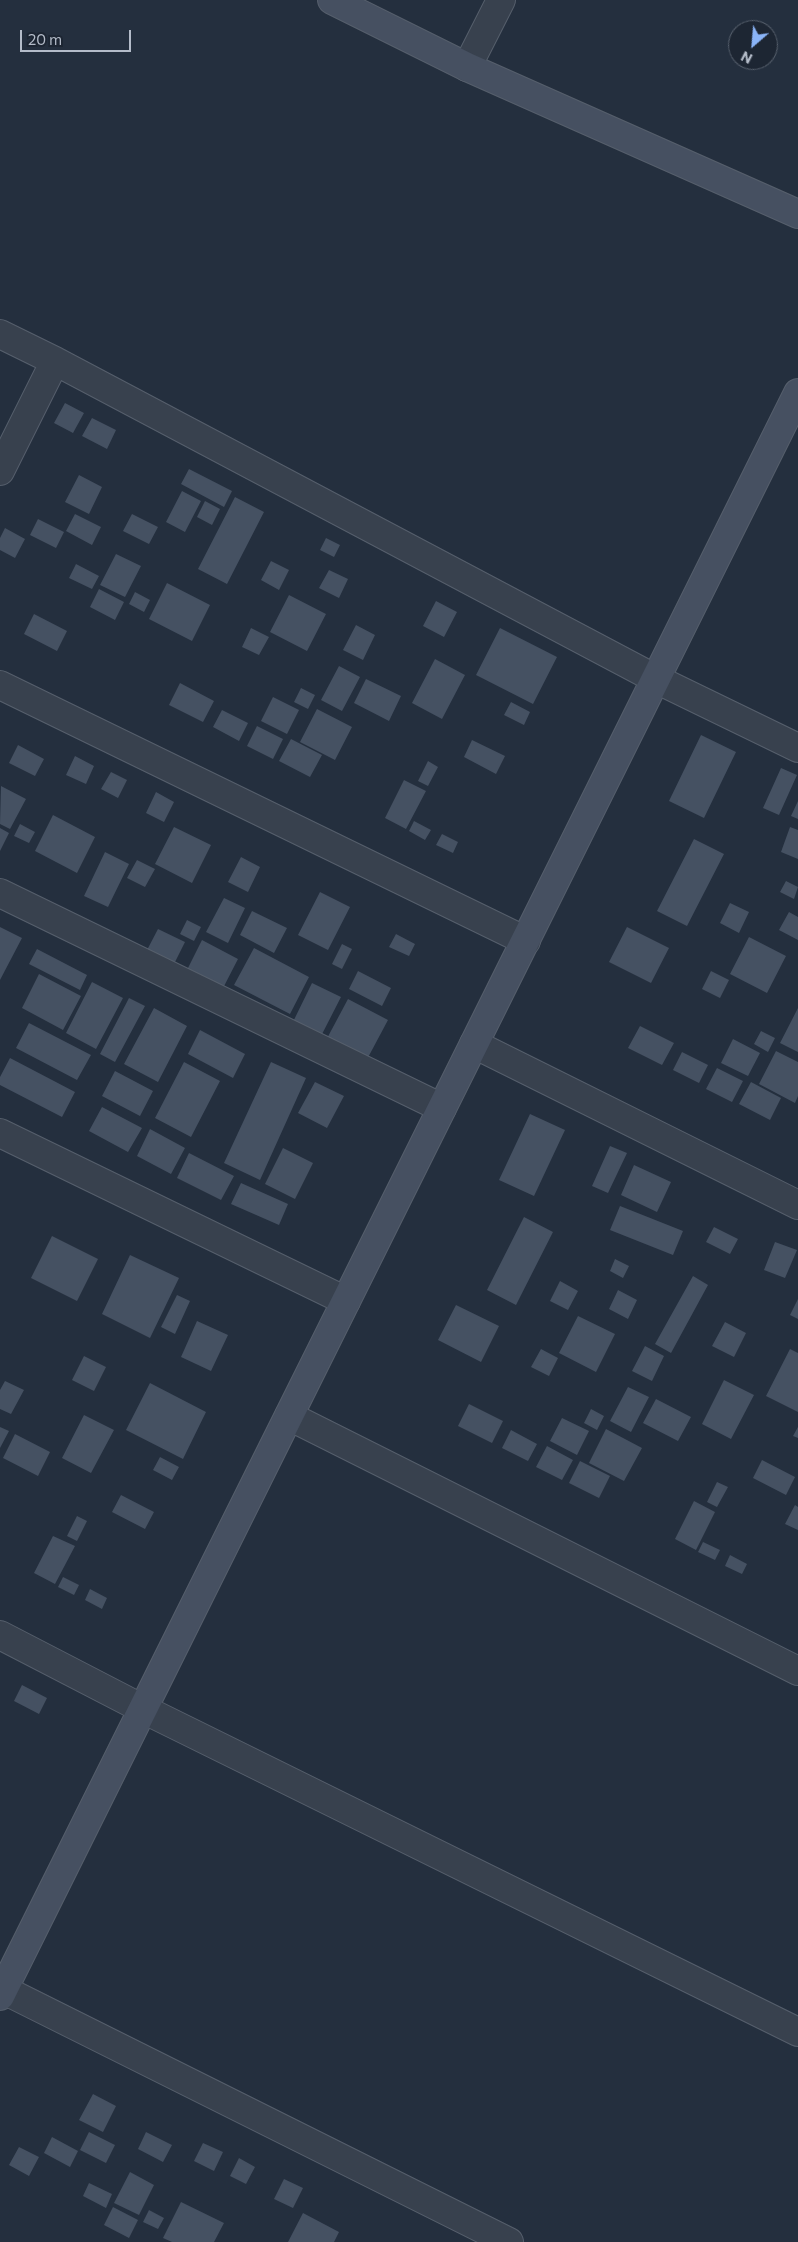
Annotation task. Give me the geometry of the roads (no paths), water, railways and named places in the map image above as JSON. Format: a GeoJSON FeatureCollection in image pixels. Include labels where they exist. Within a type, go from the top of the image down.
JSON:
{"type":"FeatureCollection","features":[{"type":"Feature","properties":{"kind":"street"},"geometry":{"type":"LineString","coordinates":[[332,0],[467,67],[798,214]]}},
{"type":"Feature","properties":{"kind":"street"},"geometry":{"type":"LineString","coordinates":[[467,67],[501,0]]}},
{"type":"Feature","properties":{"kind":"street"},"geometry":{"type":"LineString","coordinates":[[0,334],[55,361],[656,680],[798,748]]}},
{"type":"Feature","properties":{"kind":"street"},"geometry":{"type":"LineString","coordinates":[[0,471],[55,361]]}},
{"type":"Feature","properties":{"kind":"street"},"geometry":{"type":"LineString","coordinates":[[509,2242],[1,1991],[798,394]]}},
{"type":"Feature","properties":{"kind":"street"},"geometry":{"type":"LineString","coordinates":[[0,685],[526,941]]}},
{"type":"Feature","properties":{"kind":"street"},"geometry":{"type":"LineString","coordinates":[[0,893],[442,1108]]}},
{"type":"Feature","properties":{"kind":"street"},"geometry":{"type":"LineString","coordinates":[[474,1044],[798,1205]]}},
{"type":"Feature","properties":{"kind":"street"},"geometry":{"type":"LineString","coordinates":[[0,1133],[346,1301]]}},
{"type":"Feature","properties":{"kind":"street"},"geometry":{"type":"LineString","coordinates":[[289,1416],[798,1671]]}},
{"type":"Feature","properties":{"kind":"street"},"geometry":{"type":"LineString","coordinates":[[0,1635],[143,1709],[798,2032]]}}]}
